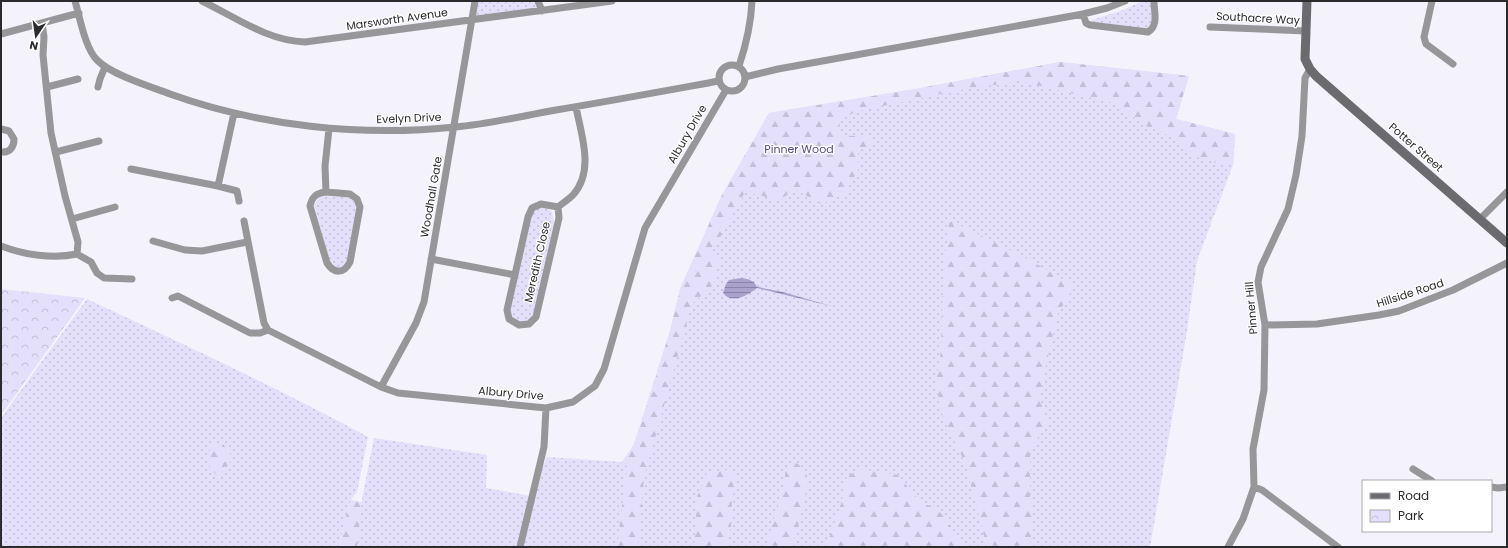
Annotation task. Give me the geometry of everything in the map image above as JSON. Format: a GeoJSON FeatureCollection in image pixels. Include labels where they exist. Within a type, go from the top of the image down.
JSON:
{"type":"FeatureCollection","features":[{"type":"Feature","properties":{"kind":"street","name":"Evelyn Drive"},"geometry":{"type":"LineString","coordinates":[[75,1],[90,50],[96,60],[105,67],[141,83],[186,99],[234,113],[329,129],[374,131],[454,127],[719,81]]}},
{"type":"Feature","properties":{"kind":"street","name":"Marsworth Avenue"},"geometry":{"type":"LineString","coordinates":[[202,1],[217,4],[268,34],[292,42],[326,40],[612,1]]}},
{"type":"Feature","properties":{"kind":"street","name":"Woodhall Gate"},"geometry":{"type":"LineString","coordinates":[[380,387],[416,323],[424,302],[475,1]]}},
{"type":"Feature","properties":{"kind":"street"},"geometry":{"type":"LineString","coordinates":[[538,1],[542,11]]}},
{"type":"Feature","properties":{"kind":"street"},"geometry":{"type":"LineString","coordinates":[[739,66],[746,43],[751,18],[752,1]]}},
{"type":"Feature","properties":{"kind":"street"},"geometry":{"type":"LineString","coordinates":[[745,77],[778,69],[1083,14],[1107,8],[1125,1]]}},
{"type":"Feature","properties":{"kind":"street"},"geometry":{"type":"LineString","coordinates":[[1083,14],[1086,22],[1090,25],[1148,32],[1152,29],[1155,21],[1154,1]]}},
{"type":"Feature","properties":{"kind":"street"},"geometry":{"type":"LineString","coordinates":[[1308,1],[1305,59],[1310,69]]}},
{"type":"Feature","properties":{"kind":"street"},"geometry":{"type":"LineString","coordinates":[[1432,1],[1424,37],[1426,44],[1453,64]]}},
{"type":"Feature","properties":{"kind":"street"},"geometry":{"type":"LineString","coordinates":[[1,34],[79,13]]}},
{"type":"Feature","properties":{"kind":"street"},"geometry":{"type":"LineString","coordinates":[[42,23],[44,37],[43,55],[51,133],[65,196],[78,242],[77,254]]}},
{"type":"Feature","properties":{"kind":"street","name":"Southacre Way"},"geometry":{"type":"LineString","coordinates":[[1210,27],[1306,31]]}},
{"type":"Feature","properties":{"kind":"street"},"geometry":{"type":"LineString","coordinates":[[730,65],[739,66],[742,69],[745,81],[741,88],[734,91],[726,90],[722,87],[719,81],[719,76],[723,68],[730,65]]}},
{"type":"Feature","properties":{"kind":"street"},"geometry":{"type":"LineString","coordinates":[[98,87],[105,67]]}},
{"type":"Feature","properties":{"kind":"street","name":"Potter Street"},"geometry":{"type":"LineString","coordinates":[[1310,69],[1316,76],[1507,243]]}},
{"type":"Feature","properties":{"kind":"street","name":"Pinner Hill"},"geometry":{"type":"LineString","coordinates":[[1228,547],[1243,519],[1254,487],[1253,449],[1264,390],[1265,325],[1258,282],[1261,267],[1288,209],[1296,175],[1302,136],[1305,78],[1310,69]]}},
{"type":"Feature","properties":{"kind":"street"},"geometry":{"type":"LineString","coordinates":[[47,87],[78,79]]}},
{"type":"Feature","properties":{"kind":"street","name":"Albury Drive"},"geometry":{"type":"LineString","coordinates":[[268,330],[380,387],[398,393],[546,408],[573,402],[595,386],[604,369],[645,228],[726,90]]}},
{"type":"Feature","properties":{"kind":"street"},"geometry":{"type":"LineString","coordinates":[[558,207],[573,195],[583,179],[585,160],[576,107]]}},
{"type":"Feature","properties":{"kind":"street"},"geometry":{"type":"LineString","coordinates":[[218,186],[234,113]]}},
{"type":"Feature","properties":{"kind":"street"},"geometry":{"type":"LineString","coordinates":[[326,192],[324,166],[329,129]]}},
{"type":"Feature","properties":{"kind":"street"},"geometry":{"type":"LineString","coordinates":[[1,130],[9,132],[14,139],[12,148],[9,151],[1,152]]}},
{"type":"Feature","properties":{"kind":"street"},"geometry":{"type":"LineString","coordinates":[[56,152],[99,141]]}},
{"type":"Feature","properties":{"kind":"street"},"geometry":{"type":"LineString","coordinates":[[131,169],[237,191],[239,201]]}},
{"type":"Feature","properties":{"kind":"street"},"geometry":{"type":"LineString","coordinates":[[326,192],[350,194],[357,199],[360,208],[350,262],[347,268],[342,271],[335,271],[330,268],[327,263],[310,206],[312,199],[320,193],[326,192]]}},
{"type":"Feature","properties":{"kind":"street"},"geometry":{"type":"LineString","coordinates":[[1480,219],[1507,192]]}},
{"type":"Feature","properties":{"kind":"street","name":"Meredith Close"},"geometry":{"type":"LineString","coordinates":[[541,204],[558,207],[559,218],[536,317],[529,324],[519,326],[509,319],[507,310],[528,217],[532,208],[541,204]]}},
{"type":"Feature","properties":{"kind":"street"},"geometry":{"type":"LineString","coordinates":[[72,219],[115,207]]}},
{"type":"Feature","properties":{"kind":"street"},"geometry":{"type":"LineString","coordinates":[[172,298],[178,296],[250,333],[260,333],[268,330],[264,323],[244,221]]}},
{"type":"Feature","properties":{"kind":"street"},"geometry":{"type":"LineString","coordinates":[[153,241],[185,250],[202,251],[247,242]]}},
{"type":"Feature","properties":{"kind":"street"},"geometry":{"type":"LineString","coordinates":[[1,246],[15,252],[35,255],[77,254],[91,262],[97,273],[104,278],[132,279]]}},
{"type":"Feature","properties":{"kind":"street","name":"Meredith Close"},"geometry":{"type":"LineString","coordinates":[[431,259],[515,275]]}},
{"type":"Feature","properties":{"kind":"street","name":"Hillside Road"},"geometry":{"type":"LineString","coordinates":[[1265,325],[1317,324],[1399,311],[1453,290],[1507,263]]}},
{"type":"Feature","properties":{"kind":"street"},"geometry":{"type":"LineString","coordinates":[[520,547],[544,447],[546,408]]}},
{"type":"Feature","properties":{"kind":"street"},"geometry":{"type":"LineString","coordinates":[[1413,469],[1430,480]]}},
{"type":"Feature","properties":{"kind":"street"},"geometry":{"type":"LineString","coordinates":[[1254,487],[1262,490],[1338,547]]}},
{"type":"Feature","properties":{"kind":"street"},"geometry":{"type":"LineString","coordinates":[[1492,487],[1507,487]]}},
{"type":"Feature","properties":{"kind":"green space"},"geometry":{"type":"Polygon","coordinates":[[[475,1],[538,1],[542,11],[471,21],[475,1]]]}},
{"type":"Feature","properties":{"kind":"green space"},"geometry":{"type":"Polygon","coordinates":[[[1143,1],[1151,1],[1153,22],[1151,28],[1146,29],[1092,22],[1092,20],[1123,10],[1143,1]]]}},
{"type":"Feature","properties":{"kind":"green space"},"geometry":{"type":"Polygon","coordinates":[[[1060,62],[1189,76],[1176,119],[1235,134],[1233,165],[1197,261],[1186,337],[1150,547],[357,547],[362,499],[374,438],[487,455],[486,488],[531,496],[547,457],[622,462],[627,466],[670,331],[680,289],[721,197],[769,113],[915,89],[1060,62]]]}},
{"type":"Feature","properties":{"kind":"green space","name":"Pinner Wood"},"geometry":{"type":"Polygon","coordinates":[[[1060,62],[1189,76],[1176,119],[1235,134],[1233,165],[1217,163],[1192,156],[1170,136],[1144,125],[1114,103],[1019,81],[954,91],[859,111],[840,118],[839,135],[868,137],[875,143],[858,151],[859,168],[845,194],[821,204],[795,189],[780,200],[745,192],[712,252],[719,261],[714,284],[692,304],[644,478],[638,547],[617,547],[627,466],[622,462],[636,441],[670,331],[680,289],[721,197],[769,113],[915,89],[1060,62]]]}},
{"type":"Feature","properties":{"kind":"green space"},"geometry":{"type":"Polygon","coordinates":[[[320,196],[350,197],[357,205],[347,263],[340,269],[330,263],[314,205],[320,196]]]}},
{"type":"Feature","properties":{"kind":"green space"},"geometry":{"type":"Polygon","coordinates":[[[545,207],[552,212],[554,224],[534,315],[528,322],[519,323],[512,318],[510,311],[532,214],[537,209],[545,207]]]}},
{"type":"Feature","properties":{"kind":"green space"},"geometry":{"type":"Polygon","coordinates":[[[949,220],[1024,257],[1075,286],[1058,313],[1039,396],[1048,424],[1030,449],[1030,496],[1033,517],[1030,547],[987,547],[965,463],[942,415],[936,384],[941,350],[943,280],[949,220]]]}},
{"type":"Feature","properties":{"kind":"green space"},"geometry":{"type":"Polygon","coordinates":[[[1,289],[85,298],[1,415],[1,289]]]}},
{"type":"Feature","properties":{"kind":"green space"},"geometry":{"type":"Polygon","coordinates":[[[87,299],[263,383],[368,437],[357,492],[351,500],[343,527],[340,547],[1,547],[1,418],[87,299]]]}},
{"type":"Feature","properties":{"kind":"green space"},"geometry":{"type":"Polygon","coordinates":[[[223,444],[233,458],[219,478],[210,468],[209,455],[211,445],[223,444]]]}},
{"type":"Feature","properties":{"kind":"green space"},"geometry":{"type":"Polygon","coordinates":[[[796,463],[804,468],[807,474],[807,484],[806,494],[792,547],[766,547],[778,503],[785,484],[785,472],[789,467],[796,463]]]}},
{"type":"Feature","properties":{"kind":"green space"},"geometry":{"type":"Polygon","coordinates":[[[861,469],[898,475],[918,499],[941,513],[965,547],[826,547],[841,504],[847,476],[861,469]]]}},
{"type":"Feature","properties":{"kind":"green space"},"geometry":{"type":"Polygon","coordinates":[[[730,470],[736,473],[736,491],[732,495],[731,527],[726,547],[694,547],[697,497],[707,472],[730,470]]]}},
{"type":"Feature","properties":{"kind":"green space"},"geometry":{"type":"Polygon","coordinates":[[[351,500],[362,502],[357,547],[340,547],[343,527],[351,500]]]}},
{"type":"Feature","properties":{"kind":"shaded area"},"geometry":{"type":"Polygon","coordinates":[[[741,278],[752,281],[757,287],[783,292],[831,306],[757,288],[740,298],[735,299],[727,297],[723,293],[726,284],[729,280],[741,278]]]}}]}
